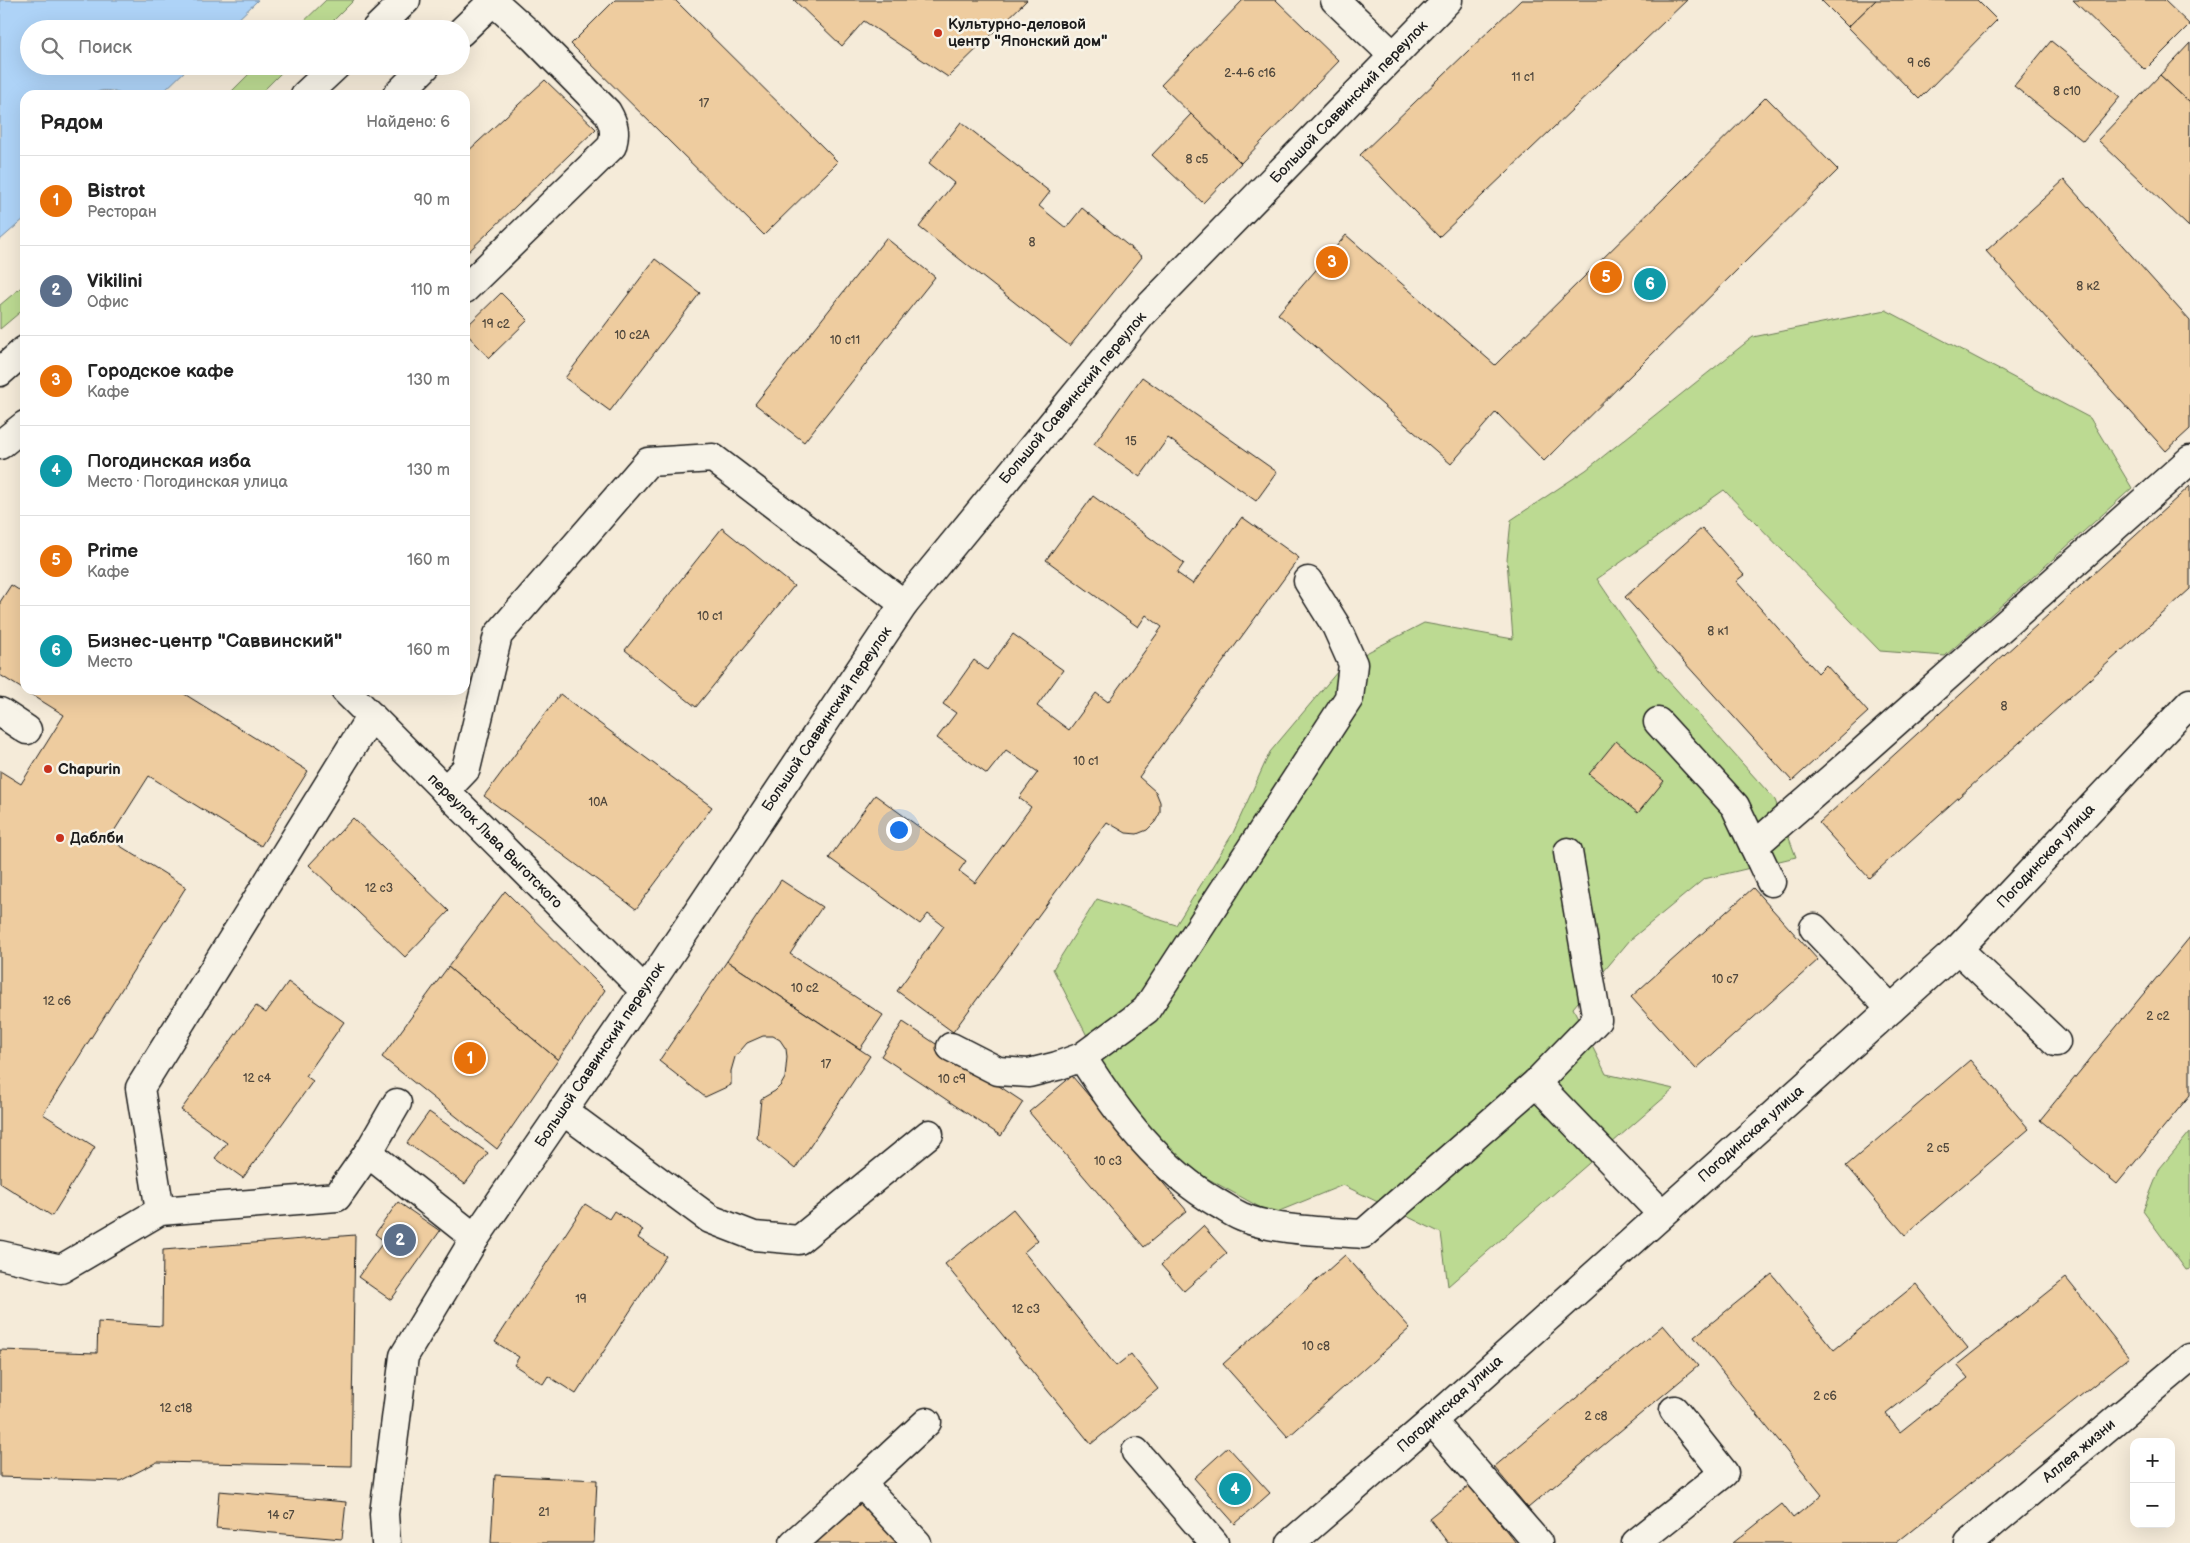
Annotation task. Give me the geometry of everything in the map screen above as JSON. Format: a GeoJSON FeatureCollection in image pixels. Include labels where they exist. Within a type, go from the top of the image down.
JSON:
{"type":"FeatureCollection","features":[{"type":"Feature","properties":{"kind":"street"},"geometry":{"type":"LineString","coordinates":[[385,20],[406,0]]}},
{"type":"Feature","properties":{"kind":"street"},"geometry":{"type":"LineString","coordinates":[[470,23],[493,0],[608,112],[614,124],[615,135],[612,146],[470,284]]}},
{"type":"Feature","properties":{"kind":"street"},"geometry":{"type":"LineString","coordinates":[[1335,0],[1394,56]]}},
{"type":"Feature","properties":{"kind":"street","name":"Большой Саввинский переулок"},"geometry":{"type":"LineString","coordinates":[[386,1543],[384,1514],[404,1356],[475,1238],[645,991],[904,604],[1141,315],[1448,0]]}},
{"type":"Feature","properties":{"kind":"street"},"geometry":{"type":"LineString","coordinates":[[310,90],[326,75]]}},
{"type":"Feature","properties":{"kind":"street"},"geometry":{"type":"LineString","coordinates":[[402,90],[417,75]]}},
{"type":"Feature","properties":{"kind":"street"},"geometry":{"type":"LineString","coordinates":[[0,372],[20,354]]}},
{"type":"Feature","properties":{"kind":"street"},"geometry":{"type":"LineString","coordinates":[[0,445],[20,429]]}},
{"type":"Feature","properties":{"kind":"street"},"geometry":{"type":"LineString","coordinates":[[445,791],[466,769],[498,635],[648,462],[713,458],[904,604]]}},
{"type":"Feature","properties":{"kind":"street"},"geometry":{"type":"LineString","coordinates":[[1754,846],[2190,460]]}},
{"type":"Feature","properties":{"kind":"street"},"geometry":{"type":"LineString","coordinates":[[952,1047],[998,1071],[1029,1073],[1058,1066],[1082,1057],[1146,1010],[1350,698],[1353,664],[1336,626],[1308,582]]}},
{"type":"Feature","properties":{"kind":"street","name":"переулок Льва Выготского"},"geometry":{"type":"LineString","coordinates":[[350,695],[645,991]]}},
{"type":"Feature","properties":{"kind":"street","name":"Погодинская улица"},"geometry":{"type":"LineString","coordinates":[[1291,1543],[1432,1420],[1958,949],[2190,703]]}},
{"type":"Feature","properties":{"kind":"street"},"geometry":{"type":"LineString","coordinates":[[0,712],[27,730]]}},
{"type":"Feature","properties":{"kind":"street"},"geometry":{"type":"LineString","coordinates":[[160,1211],[140,1088],[370,716]]}},
{"type":"Feature","properties":{"kind":"street"},"geometry":{"type":"LineString","coordinates":[[1658,722],[1735,806],[1771,882]]}},
{"type":"Feature","properties":{"kind":"street"},"geometry":{"type":"LineString","coordinates":[[1082,1057],[1112,1103],[1142,1141],[1198,1192],[1242,1218],[1286,1228],[1363,1234],[1536,1083],[1597,1020],[1568,852]]}},
{"type":"Feature","properties":{"kind":"street"},"geometry":{"type":"LineString","coordinates":[[1814,928],[1891,1009]]}},
{"type":"Feature","properties":{"kind":"street"},"geometry":{"type":"LineString","coordinates":[[1958,949],[2056,1042]]}},
{"type":"Feature","properties":{"kind":"street"},"geometry":{"type":"LineString","coordinates":[[1536,1083],[1662,1214]]}},
{"type":"Feature","properties":{"kind":"street"},"geometry":{"type":"LineString","coordinates":[[0,1255],[61,1269],[160,1211],[337,1197],[368,1153],[397,1103]]}},
{"type":"Feature","properties":{"kind":"street"},"geometry":{"type":"LineString","coordinates":[[562,1110],[710,1219],[754,1236],[799,1240],[929,1134]]}},
{"type":"Feature","properties":{"kind":"street"},"geometry":{"type":"LineString","coordinates":[[368,1153],[475,1238]]}},
{"type":"Feature","properties":{"kind":"street","name":"Аллея жизни"},"geometry":{"type":"LineString","coordinates":[[1969,1543],[2190,1358]]}},
{"type":"Feature","properties":{"kind":"street"},"geometry":{"type":"LineString","coordinates":[[1636,1543],[1724,1473],[1674,1410]]}},
{"type":"Feature","properties":{"kind":"street"},"geometry":{"type":"LineString","coordinates":[[1432,1420],[1538,1543]]}},
{"type":"Feature","properties":{"kind":"street"},"geometry":{"type":"LineString","coordinates":[[794,1543],[927,1422]]}},
{"type":"Feature","properties":{"kind":"street"},"geometry":{"type":"LineString","coordinates":[[1136,1452],[1214,1543]]}},
{"type":"Feature","properties":{"kind":"street"},"geometry":{"type":"LineString","coordinates":[[862,1483],[916,1543]]}},
{"type":"Feature","properties":{"kind":"green space"},"geometry":{"type":"Polygon","coordinates":[[[326,0],[354,0],[334,20],[305,20],[326,0]]]}},
{"type":"Feature","properties":{"kind":"green space"},"geometry":{"type":"Polygon","coordinates":[[[248,75],[279,75],[264,90],[233,90],[248,75]]]}},
{"type":"Feature","properties":{"kind":"green space"},"geometry":{"type":"Polygon","coordinates":[[[20,288],[20,312],[0,329],[0,305],[20,288]]]}},
{"type":"Feature","properties":{"kind":"green space"},"geometry":{"type":"Polygon","coordinates":[[[1886,310],[2090,418],[2132,488],[1945,656],[1880,651],[1724,490],[1597,579],[1658,669],[1775,800],[1796,857],[1704,879],[1630,940],[1573,1008],[1606,1074],[1674,1089],[1448,1286],[1441,1233],[1343,1185],[1272,1214],[1185,1166],[1115,1091],[1053,969],[1097,899],[1176,925],[1233,833],[1270,752],[1343,665],[1424,623],[1513,639],[1507,560],[1511,520],[1586,470],[1753,337],[1886,310]]]}},
{"type":"Feature","properties":{"kind":"green space"},"geometry":{"type":"Polygon","coordinates":[[[2190,1132],[2190,1269],[2186,1270],[2143,1211],[2160,1168],[2190,1132]]]}},
{"type":"Feature","properties":{"kind":"water"},"geometry":{"type":"Polygon","coordinates":[[[0,0],[258,0],[237,20],[20,20],[20,75],[181,75],[165,90],[20,90],[20,222],[0,240],[0,0]]]}},
{"type":"Feature","properties":{"kind":"building"},"geometry":{"type":"Polygon","coordinates":[[[615,0],[675,0],[838,162],[764,235],[571,44],[615,0]]]}},
{"type":"Feature","properties":{"kind":"building","name":"Культурно-деловой центр \"Японский дом\""},"geometry":{"type":"Polygon","coordinates":[[[794,0],[1027,0],[948,77],[864,21],[842,46],[794,0]]]}},
{"type":"Feature","properties":{"kind":"building"},"geometry":{"type":"Polygon","coordinates":[[[1243,0],[1276,0],[1339,61],[1241,163],[1161,85],[1243,0]]]}},
{"type":"Feature","properties":{"kind":"building"},"geometry":{"type":"Polygon","coordinates":[[[1521,0],[1687,0],[1439,237],[1360,155],[1521,0]]]}},
{"type":"Feature","properties":{"kind":"building"},"geometry":{"type":"Polygon","coordinates":[[[1821,0],[1876,0],[1848,27],[1821,0]]]}},
{"type":"Feature","properties":{"kind":"building"},"geometry":{"type":"Polygon","coordinates":[[[1876,0],[1977,0],[1997,20],[1919,99],[1848,27],[1876,0]]]}},
{"type":"Feature","properties":{"kind":"building"},"geometry":{"type":"Polygon","coordinates":[[[2073,0],[2164,0],[2190,25],[2145,70],[2073,0]]]}},
{"type":"Feature","properties":{"kind":"building"},"geometry":{"type":"Polygon","coordinates":[[[2051,41],[2120,97],[2083,141],[2014,86],[2051,41]]]}},
{"type":"Feature","properties":{"kind":"building"},"geometry":{"type":"Polygon","coordinates":[[[2190,43],[2190,103],[2160,75],[2190,43]]]}},
{"type":"Feature","properties":{"kind":"building"},"geometry":{"type":"Polygon","coordinates":[[[2160,75],[2190,103],[2189,227],[2098,140],[2160,75]]]}},
{"type":"Feature","properties":{"kind":"building"},"geometry":{"type":"Polygon","coordinates":[[[545,80],[596,129],[470,250],[470,149],[545,80]]]}},
{"type":"Feature","properties":{"kind":"building"},"geometry":{"type":"Polygon","coordinates":[[[1766,97],[1838,170],[1544,461],[1496,412],[1451,464],[1278,314],[1346,235],[1495,365],[1766,97]]]}},
{"type":"Feature","properties":{"kind":"building"},"geometry":{"type":"Polygon","coordinates":[[[1191,114],[1241,163],[1203,203],[1152,155],[1191,114]]]}},
{"type":"Feature","properties":{"kind":"building"},"geometry":{"type":"Polygon","coordinates":[[[961,122],[1050,192],[1039,206],[1066,228],[1082,208],[1142,257],[1070,346],[919,227],[954,183],[929,163],[961,122]]]}},
{"type":"Feature","properties":{"kind":"building"},"geometry":{"type":"Polygon","coordinates":[[[2064,180],[2190,321],[2190,429],[2166,451],[1986,251],[2064,180]]]}},
{"type":"Feature","properties":{"kind":"building"},"geometry":{"type":"Polygon","coordinates":[[[886,238],[935,277],[804,442],[755,404],[886,238]]]}},
{"type":"Feature","properties":{"kind":"building"},"geometry":{"type":"Polygon","coordinates":[[[655,259],[700,293],[610,411],[565,378],[655,259]]]}},
{"type":"Feature","properties":{"kind":"building"},"geometry":{"type":"Polygon","coordinates":[[[501,293],[528,320],[489,358],[470,337],[470,323],[501,293]]]}},
{"type":"Feature","properties":{"kind":"building"},"geometry":{"type":"Polygon","coordinates":[[[1142,377],[1277,472],[1256,501],[1168,438],[1140,477],[1094,444],[1142,377]]]}},
{"type":"Feature","properties":{"kind":"building"},"geometry":{"type":"Polygon","coordinates":[[[2190,486],[2190,589],[1869,878],[1819,823],[2190,486]]]}},
{"type":"Feature","properties":{"kind":"building"},"geometry":{"type":"Polygon","coordinates":[[[1093,496],[1184,563],[1177,573],[1193,584],[1242,517],[1299,558],[1139,777],[1156,792],[1160,802],[1160,813],[1155,822],[1147,830],[1137,834],[1126,833],[1107,822],[953,1032],[897,991],[944,926],[928,914],[920,924],[829,858],[875,795],[966,861],[959,871],[975,883],[1031,807],[1019,798],[1038,772],[1006,750],[987,774],[937,738],[956,713],[943,704],[974,660],[987,670],[1013,634],[1063,670],[1037,706],[1069,730],[1096,693],[1108,702],[1162,627],[1146,615],[1138,627],[1046,560],[1093,496]]]}},
{"type":"Feature","properties":{"kind":"building"},"geometry":{"type":"Polygon","coordinates":[[[722,528],[794,586],[696,707],[625,650],[722,528]]]}},
{"type":"Feature","properties":{"kind":"building"},"geometry":{"type":"Polygon","coordinates":[[[1702,528],[1744,575],[1736,581],[1818,673],[1826,665],[1868,712],[1792,781],[1625,597],[1702,528]]]}},
{"type":"Feature","properties":{"kind":"building"},"geometry":{"type":"Polygon","coordinates":[[[11,585],[20,591],[20,688],[0,675],[0,602],[11,585]]]}},
{"type":"Feature","properties":{"kind":"building"},"geometry":{"type":"Polygon","coordinates":[[[560,694],[712,807],[636,909],[484,796],[560,694]]]}},
{"type":"Feature","properties":{"kind":"building"},"geometry":{"type":"Polygon","coordinates":[[[32,695],[186,695],[308,771],[261,846],[149,776],[109,839],[186,887],[43,1114],[95,1147],[52,1216],[0,1183],[0,771],[21,784],[64,715],[32,695]]]}},
{"type":"Feature","properties":{"kind":"building"},"geometry":{"type":"Polygon","coordinates":[[[1616,741],[1664,781],[1638,813],[1589,774],[1616,741]]]}},
{"type":"Feature","properties":{"kind":"building"},"geometry":{"type":"Polygon","coordinates":[[[353,818],[449,911],[405,957],[309,865],[353,818]]]}},
{"type":"Feature","properties":{"kind":"building"},"geometry":{"type":"Polygon","coordinates":[[[781,880],[822,907],[790,954],[883,1015],[860,1049],[727,961],[781,880]]]}},
{"type":"Feature","properties":{"kind":"building"},"geometry":{"type":"Polygon","coordinates":[[[1753,888],[1818,960],[1696,1069],[1631,997],[1753,888]]]}},
{"type":"Feature","properties":{"kind":"building"},"geometry":{"type":"Polygon","coordinates":[[[505,891],[605,990],[558,1060],[448,967],[505,891]]]}},
{"type":"Feature","properties":{"kind":"building"},"geometry":{"type":"Polygon","coordinates":[[[2190,937],[2190,1095],[2117,1184],[2040,1120],[2190,937]]]}},
{"type":"Feature","properties":{"kind":"building"},"geometry":{"type":"Polygon","coordinates":[[[727,961],[870,1056],[795,1169],[757,1138],[761,1099],[775,1091],[785,1078],[786,1049],[780,1040],[773,1036],[763,1036],[747,1043],[735,1057],[731,1071],[731,1085],[705,1097],[659,1061],[727,961]]]}},
{"type":"Feature","properties":{"kind":"building"},"geometry":{"type":"Polygon","coordinates":[[[448,967],[558,1060],[497,1149],[382,1057],[448,967]]]}},
{"type":"Feature","properties":{"kind":"building"},"geometry":{"type":"Polygon","coordinates":[[[288,982],[344,1022],[306,1076],[313,1081],[243,1178],[215,1158],[227,1143],[181,1110],[256,1006],[266,1013],[288,982]]]}},
{"type":"Feature","properties":{"kind":"building"},"geometry":{"type":"Polygon","coordinates":[[[903,1022],[1023,1102],[1001,1136],[881,1056],[903,1022]]]}},
{"type":"Feature","properties":{"kind":"building"},"geometry":{"type":"Polygon","coordinates":[[[1970,1060],[2029,1129],[1905,1235],[1846,1166],[1970,1060]]]}},
{"type":"Feature","properties":{"kind":"building"},"geometry":{"type":"Polygon","coordinates":[[[1072,1076],[1187,1211],[1144,1247],[1029,1112],[1072,1076]]]}},
{"type":"Feature","properties":{"kind":"building"},"geometry":{"type":"Polygon","coordinates":[[[429,1112],[488,1153],[465,1184],[407,1143],[429,1112]]]}},
{"type":"Feature","properties":{"kind":"building"},"geometry":{"type":"Polygon","coordinates":[[[398,1202],[440,1231],[391,1300],[358,1277],[384,1241],[375,1234],[398,1202]]]}},
{"type":"Feature","properties":{"kind":"building"},"geometry":{"type":"Polygon","coordinates":[[[585,1204],[609,1219],[614,1211],[643,1230],[638,1238],[666,1256],[576,1394],[548,1376],[543,1384],[514,1365],[519,1357],[495,1342],[585,1204]]]}},
{"type":"Feature","properties":{"kind":"building"},"geometry":{"type":"Polygon","coordinates":[[[1013,1209],[1038,1240],[1024,1252],[1116,1366],[1131,1354],[1158,1389],[1091,1444],[945,1264],[1013,1209]]]}},
{"type":"Feature","properties":{"kind":"building"},"geometry":{"type":"Polygon","coordinates":[[[1203,1226],[1227,1253],[1184,1291],[1161,1265],[1203,1226]]]}},
{"type":"Feature","properties":{"kind":"building"},"geometry":{"type":"Polygon","coordinates":[[[355,1235],[351,1466],[157,1462],[120,1481],[0,1477],[0,1350],[97,1353],[98,1322],[162,1326],[163,1250],[355,1235]]]}},
{"type":"Feature","properties":{"kind":"building"},"geometry":{"type":"Polygon","coordinates":[[[1345,1255],[1410,1328],[1288,1437],[1223,1364],[1345,1255]]]}},
{"type":"Feature","properties":{"kind":"building"},"geometry":{"type":"Polygon","coordinates":[[[1772,1274],[1834,1350],[1916,1284],[1968,1348],[1886,1414],[1900,1432],[1968,1378],[1957,1365],[2066,1278],[2129,1357],[1896,1543],[1733,1543],[1782,1504],[1793,1518],[1822,1495],[1694,1337],[1772,1274]]]}},
{"type":"Feature","properties":{"kind":"building"},"geometry":{"type":"Polygon","coordinates":[[[1663,1325],[1698,1366],[1528,1508],[1494,1467],[1663,1325]]]}},
{"type":"Feature","properties":{"kind":"building"},"geometry":{"type":"Polygon","coordinates":[[[1228,1447],[1270,1493],[1235,1524],[1194,1478],[1228,1447]]]}},
{"type":"Feature","properties":{"kind":"building"},"geometry":{"type":"Polygon","coordinates":[[[495,1475],[597,1480],[594,1543],[491,1543],[495,1475]]]}},
{"type":"Feature","properties":{"kind":"building"},"geometry":{"type":"Polygon","coordinates":[[[1470,1485],[1516,1543],[1448,1543],[1429,1518],[1470,1485]]]}},
{"type":"Feature","properties":{"kind":"building"},"geometry":{"type":"Polygon","coordinates":[[[219,1491],[346,1502],[342,1539],[216,1528],[219,1491]]]}},
{"type":"Feature","properties":{"kind":"building"},"geometry":{"type":"Polygon","coordinates":[[[864,1498],[906,1543],[815,1543],[864,1498]]]}},
{"type":"Feature","properties":{"kind":"place","name":"Культурно-деловой центр \"Японский дом\""},"geometry":{"type":"Point","coordinates":[938,33]}},
{"type":"Feature","properties":{"kind":"place","name":"Городское кафе"},"geometry":{"type":"Point","coordinates":[1332,262]}},
{"type":"Feature","properties":{"kind":"place","name":"Prime"},"geometry":{"type":"Point","coordinates":[1606,277]}},
{"type":"Feature","properties":{"kind":"place","name":"Бизнес-центр \"Саввинский\""},"geometry":{"type":"Point","coordinates":[1650,284]}},
{"type":"Feature","properties":{"kind":"place","name":"Chapurin"},"geometry":{"type":"Point","coordinates":[48,769]}},
{"type":"Feature","properties":{"kind":"place","name":"Даблби"},"geometry":{"type":"Point","coordinates":[60,838]}},
{"type":"Feature","properties":{"kind":"place","name":"Bistrot"},"geometry":{"type":"Point","coordinates":[470,1058]}},
{"type":"Feature","properties":{"kind":"place","name":"Vikilini"},"geometry":{"type":"Point","coordinates":[400,1240]}},
{"type":"Feature","properties":{"kind":"place","name":"Погодинская изба"},"geometry":{"type":"Point","coordinates":[1235,1489]}}]}
